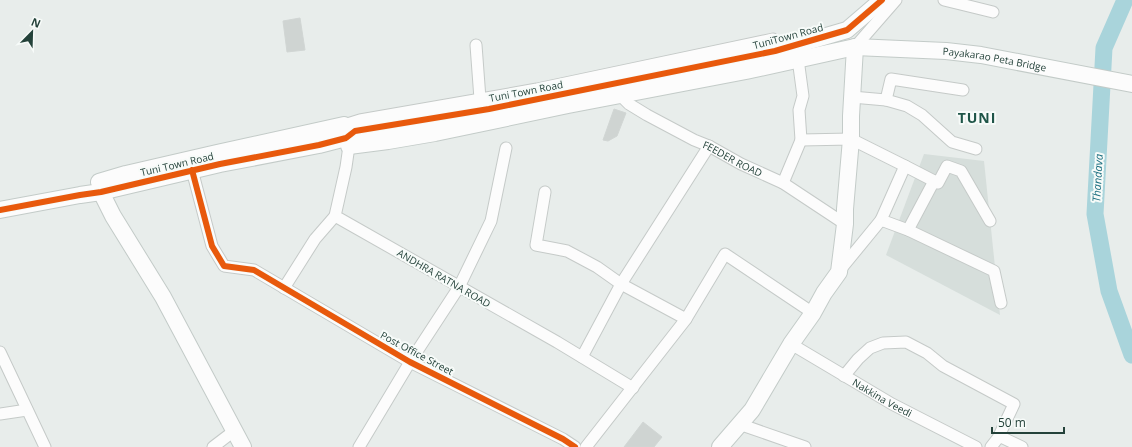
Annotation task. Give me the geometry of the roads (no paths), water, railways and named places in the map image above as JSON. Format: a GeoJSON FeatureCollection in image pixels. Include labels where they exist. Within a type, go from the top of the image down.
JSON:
{"type":"FeatureCollection","features":[{"type":"Feature","properties":{"kind":"street","name":"TuniTown Road"},"geometry":{"type":"LineString","coordinates":[[688,69],[776,51],[847,30],[882,0]]}},
{"type":"Feature","properties":{"kind":"street"},"geometry":{"type":"LineString","coordinates":[[838,272],[845,224],[855,47],[896,0]]}},
{"type":"Feature","properties":{"kind":"street"},"geometry":{"type":"LineString","coordinates":[[944,0],[993,12]]}},
{"type":"Feature","properties":{"kind":"street"},"geometry":{"type":"LineString","coordinates":[[284,288],[315,239],[335,216],[352,134],[360,120],[536,89],[773,39]]}},
{"type":"Feature","properties":{"kind":"street"},"geometry":{"type":"LineString","coordinates":[[476,45],[480,99]]}},
{"type":"Feature","properties":{"kind":"street","name":"Payakarao Peta Bridge"},"geometry":{"type":"LineString","coordinates":[[352,134],[388,141],[435,133],[746,71],[855,47],[946,50],[1132,84]]}},
{"type":"Feature","properties":{"kind":"street"},"geometry":{"type":"LineString","coordinates":[[783,183],[801,140],[799,110],[803,96],[798,59]]}},
{"type":"Feature","properties":{"kind":"street","name":"Tuni Town Road"},"geometry":{"type":"LineString","coordinates":[[0,210],[80,195],[126,174],[217,153],[352,134],[489,109],[688,69]]}},
{"type":"Feature","properties":{"kind":"street"},"geometry":{"type":"LineString","coordinates":[[886,100],[891,78],[963,90]]}},
{"type":"Feature","properties":{"kind":"street","name":"FEEDER ROAD"},"geometry":{"type":"LineString","coordinates":[[620,95],[629,104],[646,115],[694,140],[709,146],[741,164],[783,183],[845,224]]}},
{"type":"Feature","properties":{"kind":"street"},"geometry":{"type":"LineString","coordinates":[[852,97],[886,100],[907,106],[922,115],[952,142],[976,149]]}},
{"type":"Feature","properties":{"kind":"street","name":"Tuni Town Road"},"geometry":{"type":"LineString","coordinates":[[0,202],[192,170],[319,145],[352,134]]}},
{"type":"Feature","properties":{"kind":"street"},"geometry":{"type":"LineString","coordinates":[[801,140],[851,139],[938,183],[946,166],[961,171],[990,221]]}},
{"type":"Feature","properties":{"kind":"street"},"geometry":{"type":"LineString","coordinates":[[582,357],[621,284],[709,146]]}},
{"type":"Feature","properties":{"kind":"street"},"geometry":{"type":"LineString","coordinates":[[359,447],[410,362],[459,287],[491,221],[506,148]]}},
{"type":"Feature","properties":{"kind":"street"},"geometry":{"type":"LineString","coordinates":[[720,447],[752,410],[791,344],[813,313],[838,272],[881,220],[905,166]]}},
{"type":"Feature","properties":{"kind":"street","name":"Post Office Street"},"geometry":{"type":"LineString","coordinates":[[192,170],[212,246],[224,266],[254,270],[410,362],[563,438],[575,447]]}},
{"type":"Feature","properties":{"kind":"street"},"geometry":{"type":"LineString","coordinates":[[908,230],[934,181]]}},
{"type":"Feature","properties":{"kind":"street"},"geometry":{"type":"LineString","coordinates":[[99,186],[113,216],[163,296],[243,447]]}},
{"type":"Feature","properties":{"kind":"street"},"geometry":{"type":"LineString","coordinates":[[545,192],[536,245],[567,251],[597,267],[621,284],[686,319]]}},
{"type":"Feature","properties":{"kind":"street","name":"ANDHRA RATNA ROAD"},"geometry":{"type":"LineString","coordinates":[[335,216],[582,357],[633,388]]}},
{"type":"Feature","properties":{"kind":"street"},"geometry":{"type":"LineString","coordinates":[[881,220],[908,230],[994,271],[1001,303]]}},
{"type":"Feature","properties":{"kind":"street"},"geometry":{"type":"LineString","coordinates":[[586,447],[686,319],[725,254],[813,313]]}},
{"type":"Feature","properties":{"kind":"street"},"geometry":{"type":"LineString","coordinates":[[844,376],[870,348],[883,343],[906,342],[927,353],[943,366],[1014,404],[999,436],[991,447]]}},
{"type":"Feature","properties":{"kind":"street","name":"Nakkina Veedi"},"geometry":{"type":"LineString","coordinates":[[791,344],[892,404],[976,447]]}},
{"type":"Feature","properties":{"kind":"street"},"geometry":{"type":"LineString","coordinates":[[0,352],[45,447]]}},
{"type":"Feature","properties":{"kind":"street"},"geometry":{"type":"LineString","coordinates":[[0,414],[27,410]]}},
{"type":"Feature","properties":{"kind":"street"},"geometry":{"type":"LineString","coordinates":[[740,424],[805,447]]}},
{"type":"Feature","properties":{"kind":"street"},"geometry":{"type":"LineString","coordinates":[[213,447],[234,431]]}},
{"type":"Feature","properties":{"kind":"street"},"geometry":{"type":"LineString","coordinates":[[999,436],[1022,447]]}},
{"type":"Feature","properties":{"kind":"waterway","name":"Thandava"},"geometry":{"type":"LineString","coordinates":[[1125,0],[1104,48],[1095,214],[1109,291],[1132,355]]}},
{"type":"Feature","properties":{"kind":"district","name":"TUNI"},"geometry":{"type":"Point","coordinates":[977,117]}}]}
